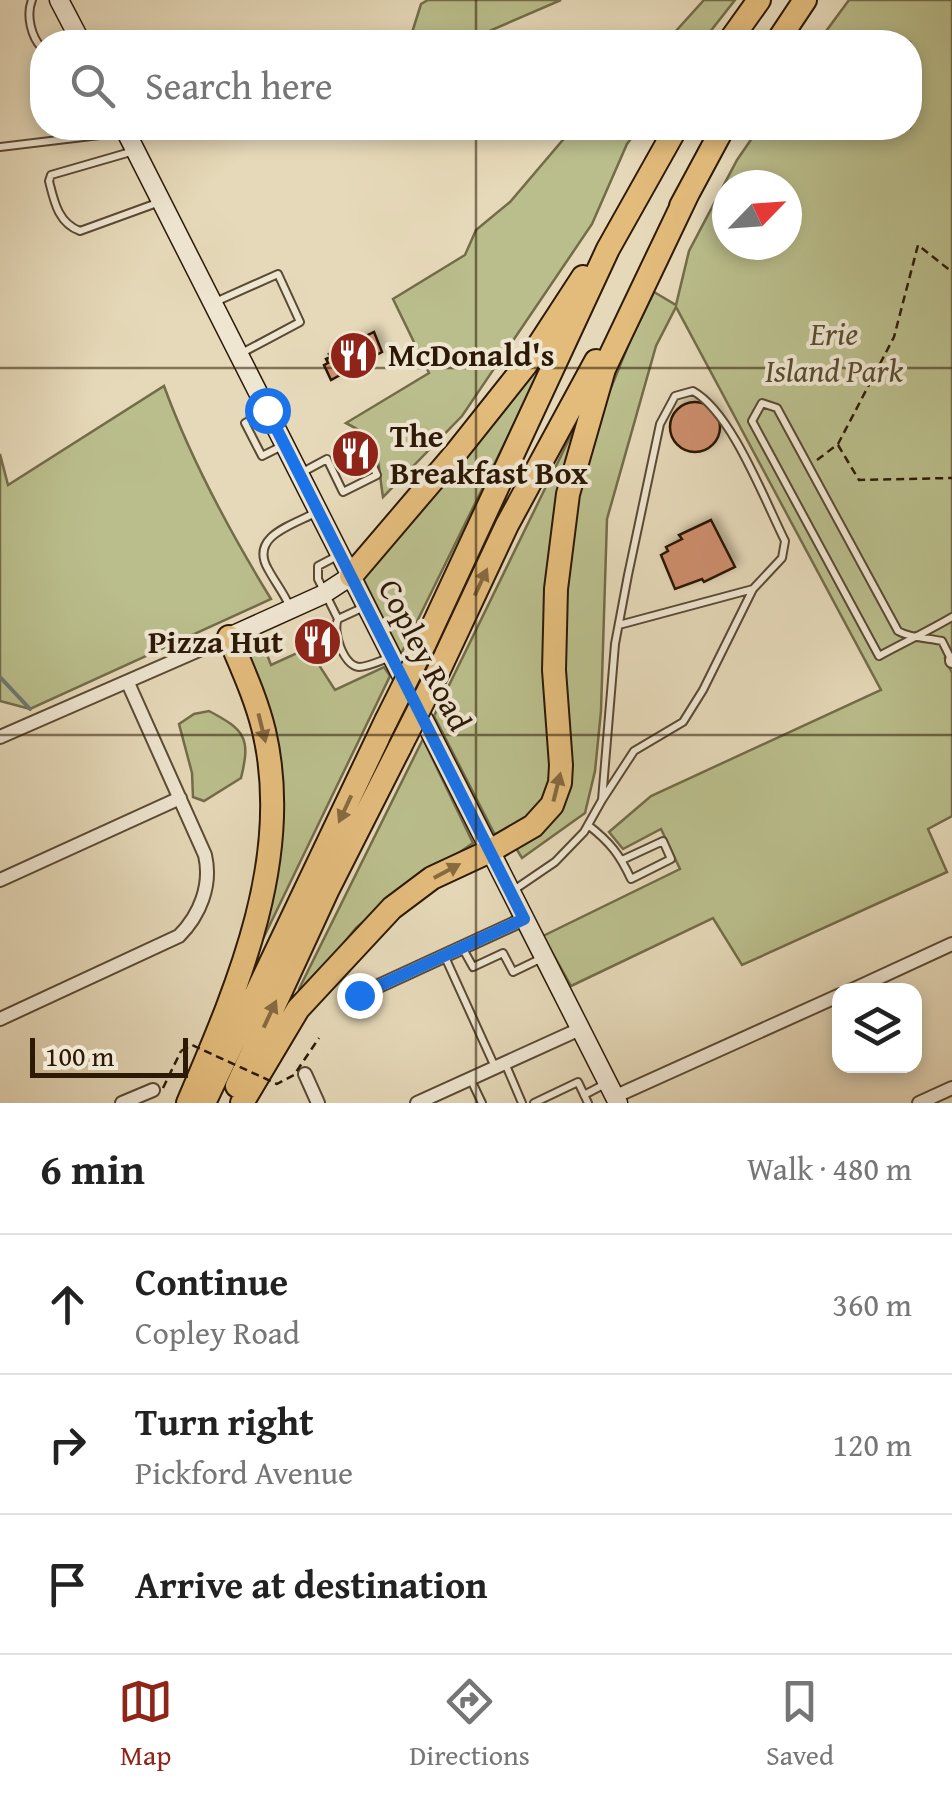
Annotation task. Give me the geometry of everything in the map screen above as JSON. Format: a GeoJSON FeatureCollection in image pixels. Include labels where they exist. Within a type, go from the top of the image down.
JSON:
{"type":"FeatureCollection","features":[{"type":"Feature","properties":{"kind":"highway"},"geometry":{"type":"LineString","coordinates":[[738,30],[759,0]]}},
{"type":"Feature","properties":{"kind":"highway"},"geometry":{"type":"LineString","coordinates":[[785,30],[805,0]]}},
{"type":"Feature","properties":{"kind":"highway"},"geometry":{"type":"LineString","coordinates":[[351,576],[525,366],[669,140]]}},
{"type":"Feature","properties":{"kind":"highway"},"geometry":{"type":"LineString","coordinates":[[229,1103],[328,889],[515,509],[717,140]]}},
{"type":"Feature","properties":{"kind":"highway"},"geometry":{"type":"LineString","coordinates":[[242,1103],[298,1009],[368,932],[418,888],[454,866],[490,852],[540,820],[557,794],[561,765],[554,616],[568,494],[604,369],[688,193]]}},
{"type":"Feature","properties":{"kind":"highway"},"geometry":{"type":"LineString","coordinates":[[204,1103],[632,203]]}},
{"type":"Feature","properties":{"kind":"highway"},"geometry":{"type":"LineString","coordinates":[[188,1103],[243,966],[262,895],[271,834],[272,789],[264,730],[229,637]]}},
{"type":"Feature","properties":{"kind":"main road"},"geometry":{"type":"LineString","coordinates":[[59,0],[74,30]]}},
{"type":"Feature","properties":{"kind":"main road","name":"Copley Road"},"geometry":{"type":"LineString","coordinates":[[130,140],[613,1094]]}},
{"type":"Feature","properties":{"kind":"main road"},"geometry":{"type":"LineString","coordinates":[[229,637],[324,594],[351,576]]}},
{"type":"Feature","properties":{"kind":"street"},"geometry":{"type":"LineString","coordinates":[[0,737],[229,637]]}},
{"type":"Feature","properties":{"kind":"street"},"geometry":{"type":"LineString","coordinates":[[0,1019],[178,936],[198,912],[208,880],[207,863],[128,684]]}},
{"type":"Feature","properties":{"kind":"street"},"geometry":{"type":"LineString","coordinates":[[0,880],[180,798]]}},
{"type":"Feature","properties":{"kind":"street"},"geometry":{"type":"LineString","coordinates":[[359,995],[524,919]]}},
{"type":"Feature","properties":{"kind":"street"},"geometry":{"type":"LineString","coordinates":[[866,983],[952,944]]}},
{"type":"Feature","properties":{"kind":"street"},"geometry":{"type":"LineString","coordinates":[[613,1094],[832,998]]}},
{"type":"Feature","properties":{"kind":"street"},"geometry":{"type":"LineString","coordinates":[[417,1103],[580,1029]]}},
{"type":"Feature","properties":{"kind":"street"},"geometry":{"type":"LineString","coordinates":[[305,1074],[318,1103]]}},
{"type":"Feature","properties":{"kind":"street"},"geometry":{"type":"LineString","coordinates":[[919,1103],[952,1088]]}},
{"type":"Feature","properties":{"kind":"street"},"geometry":{"type":"LineString","coordinates":[[122,1103],[150,1091]]}},
{"type":"Feature","properties":{"kind":"lane"},"geometry":{"type":"LineString","coordinates":[[32,0],[29,6],[33,30]]}},
{"type":"Feature","properties":{"kind":"lane"},"geometry":{"type":"LineString","coordinates":[[0,147],[51,140]]}},
{"type":"Feature","properties":{"kind":"lane"},"geometry":{"type":"LineString","coordinates":[[135,150],[51,175],[49,181],[58,211],[65,222],[80,230],[120,219],[161,201]]}},
{"type":"Feature","properties":{"kind":"lane"},"geometry":{"type":"LineString","coordinates":[[213,304],[278,274],[300,322],[239,355]]}},
{"type":"Feature","properties":{"kind":"lane"},"geometry":{"type":"LineString","coordinates":[[510,892],[555,862],[588,825],[634,751],[683,722],[753,589],[782,558],[785,540],[723,418],[707,399],[693,391],[674,396],[660,424],[642,497],[619,625],[602,800]]}},
{"type":"Feature","properties":{"kind":"lane"},"geometry":{"type":"LineString","coordinates":[[952,617],[919,636],[879,656],[752,421],[762,403],[777,408],[898,631],[919,636],[942,640],[952,660]]}},
{"type":"Feature","properties":{"kind":"lane"},"geometry":{"type":"LineString","coordinates":[[267,410],[244,423],[262,456],[285,444]]}},
{"type":"Feature","properties":{"kind":"lane"},"geometry":{"type":"LineString","coordinates":[[300,473],[327,459],[343,492],[377,475],[362,442]]}},
{"type":"Feature","properties":{"kind":"lane"},"geometry":{"type":"LineString","coordinates":[[291,609],[266,566],[261,549],[265,540],[318,512]]}},
{"type":"Feature","properties":{"kind":"lane"},"geometry":{"type":"LineString","coordinates":[[338,619],[318,579],[318,566],[340,554]]}},
{"type":"Feature","properties":{"kind":"lane"},"geometry":{"type":"LineString","coordinates":[[619,625],[753,589]]}},
{"type":"Feature","properties":{"kind":"lane"},"geometry":{"type":"LineString","coordinates":[[366,606],[338,619],[334,626],[336,637],[352,664],[360,667],[392,656]]}},
{"type":"Feature","properties":{"kind":"lane"},"geometry":{"type":"LineString","coordinates":[[588,825],[610,842],[631,880],[671,859],[662,841],[622,860]]}},
{"type":"Feature","properties":{"kind":"lane"},"geometry":{"type":"LineString","coordinates":[[462,948],[473,967],[503,952],[513,972],[543,957]]}},
{"type":"Feature","properties":{"kind":"lane"},"geometry":{"type":"LineString","coordinates":[[445,956],[522,1103]]}},
{"type":"Feature","properties":{"kind":"lane"},"geometry":{"type":"LineString","coordinates":[[470,1078],[482,1103]]}},
{"type":"Feature","properties":{"kind":"lane"},"geometry":{"type":"LineString","coordinates":[[534,1103],[578,1082],[588,1103]]}},
{"type":"Feature","properties":{"kind":"lane"},"geometry":{"type":"LineString","coordinates":[[584,1094],[613,1094]]}},
{"type":"Feature","properties":{"kind":"path"},"geometry":{"type":"LineString","coordinates":[[807,466],[838,444],[894,336],[918,245],[952,272]]}},
{"type":"Feature","properties":{"kind":"path"},"geometry":{"type":"LineString","coordinates":[[838,444],[859,480],[952,478]]}},
{"type":"Feature","properties":{"kind":"path"},"geometry":{"type":"LineString","coordinates":[[150,1091],[154,1097],[160,1093],[181,1051],[192,1045],[277,1084],[294,1075],[319,1038]]}},
{"type":"Feature","properties":{"kind":"green space"},"geometry":{"type":"Polygon","coordinates":[[[428,0],[561,0],[492,30],[413,30],[421,4],[428,0]]]}},
{"type":"Feature","properties":{"kind":"green space"},"geometry":{"type":"Polygon","coordinates":[[[704,0],[735,0],[711,30],[677,30],[704,0]]]}},
{"type":"Feature","properties":{"kind":"green space","name":"Erie Island Park"},"geometry":{"type":"Polygon","coordinates":[[[849,0],[952,0],[952,654],[945,658],[952,673],[952,816],[928,829],[947,872],[742,965],[713,918],[571,986],[543,936],[680,869],[661,829],[623,849],[609,832],[651,796],[881,690],[676,307],[656,346],[607,519],[601,711],[595,771],[585,813],[522,858],[514,845],[561,803],[563,571],[589,442],[654,292],[676,305],[689,251],[712,207],[712,260],[802,260],[802,170],[732,170],[751,140],[922,140],[922,30],[827,30],[849,0]]]}},
{"type":"Feature","properties":{"kind":"green space"},"geometry":{"type":"Polygon","coordinates":[[[563,140],[630,140],[592,224],[462,416],[383,497],[372,444],[346,423],[429,373],[393,299],[465,255],[476,230],[510,202],[563,140]]]}},
{"type":"Feature","properties":{"kind":"green space"},"geometry":{"type":"Polygon","coordinates":[[[549,353],[401,654],[361,574],[549,353]]]}},
{"type":"Feature","properties":{"kind":"green space"},"geometry":{"type":"Polygon","coordinates":[[[164,386],[212,495],[271,599],[30,709],[0,701],[0,454],[8,485],[164,386]]]}},
{"type":"Feature","properties":{"kind":"green space"},"geometry":{"type":"Polygon","coordinates":[[[578,421],[555,778],[542,808],[498,835],[434,716],[578,421]]]}},
{"type":"Feature","properties":{"kind":"green space"},"geometry":{"type":"Polygon","coordinates":[[[258,631],[271,665],[308,648],[335,690],[384,667],[390,676],[261,943],[278,834],[241,648],[246,636],[258,631]]]}},
{"type":"Feature","properties":{"kind":"green space"},"geometry":{"type":"Polygon","coordinates":[[[209,711],[238,730],[245,753],[241,778],[204,801],[193,797],[192,773],[179,724],[194,714],[209,711]]]}},
{"type":"Feature","properties":{"kind":"green space"},"geometry":{"type":"Polygon","coordinates":[[[423,739],[473,843],[356,928],[304,993],[299,989],[423,739]]]}},
{"type":"Feature","properties":{"kind":"building","name":"McDonald's"},"geometry":{"type":"Polygon","coordinates":[[[374,332],[382,352],[331,380],[324,365],[331,357],[329,354],[374,332]]]}},
{"type":"Feature","properties":{"kind":"building"},"geometry":{"type":"Polygon","coordinates":[[[695,402],[712,410],[720,427],[712,444],[695,452],[678,444],[670,427],[678,410],[695,402]]]}},
{"type":"Feature","properties":{"kind":"building"},"geometry":{"type":"Polygon","coordinates":[[[359,447],[370,469],[357,475],[346,453],[359,447]]]}},
{"type":"Feature","properties":{"kind":"building"},"geometry":{"type":"Polygon","coordinates":[[[711,520],[735,567],[704,582],[702,579],[675,589],[661,555],[668,551],[666,547],[682,539],[679,535],[711,520]]]}},
{"type":"Feature","properties":{"kind":"building","name":"Pizza Hut"},"geometry":{"type":"Polygon","coordinates":[[[321,628],[331,653],[319,659],[306,635],[321,628]]]}},
{"type":"Feature","properties":{"kind":"waterway"},"geometry":{"type":"LineString","coordinates":[[0,677],[30,709]]}},
{"type":"Feature","properties":{"kind":"place","name":"McDonald's"},"geometry":{"type":"Point","coordinates":[353,355]}},
{"type":"Feature","properties":{"kind":"place","name":"The Breakfast Box"},"geometry":{"type":"Point","coordinates":[355,454]}},
{"type":"Feature","properties":{"kind":"place","name":"Pizza Hut"},"geometry":{"type":"Point","coordinates":[318,642]}},
{"type":"Feature","properties":{"kind":"route"},"geometry":{"type":"LineString","coordinates":[[267,410],[524,919],[359,995]]}}]}
